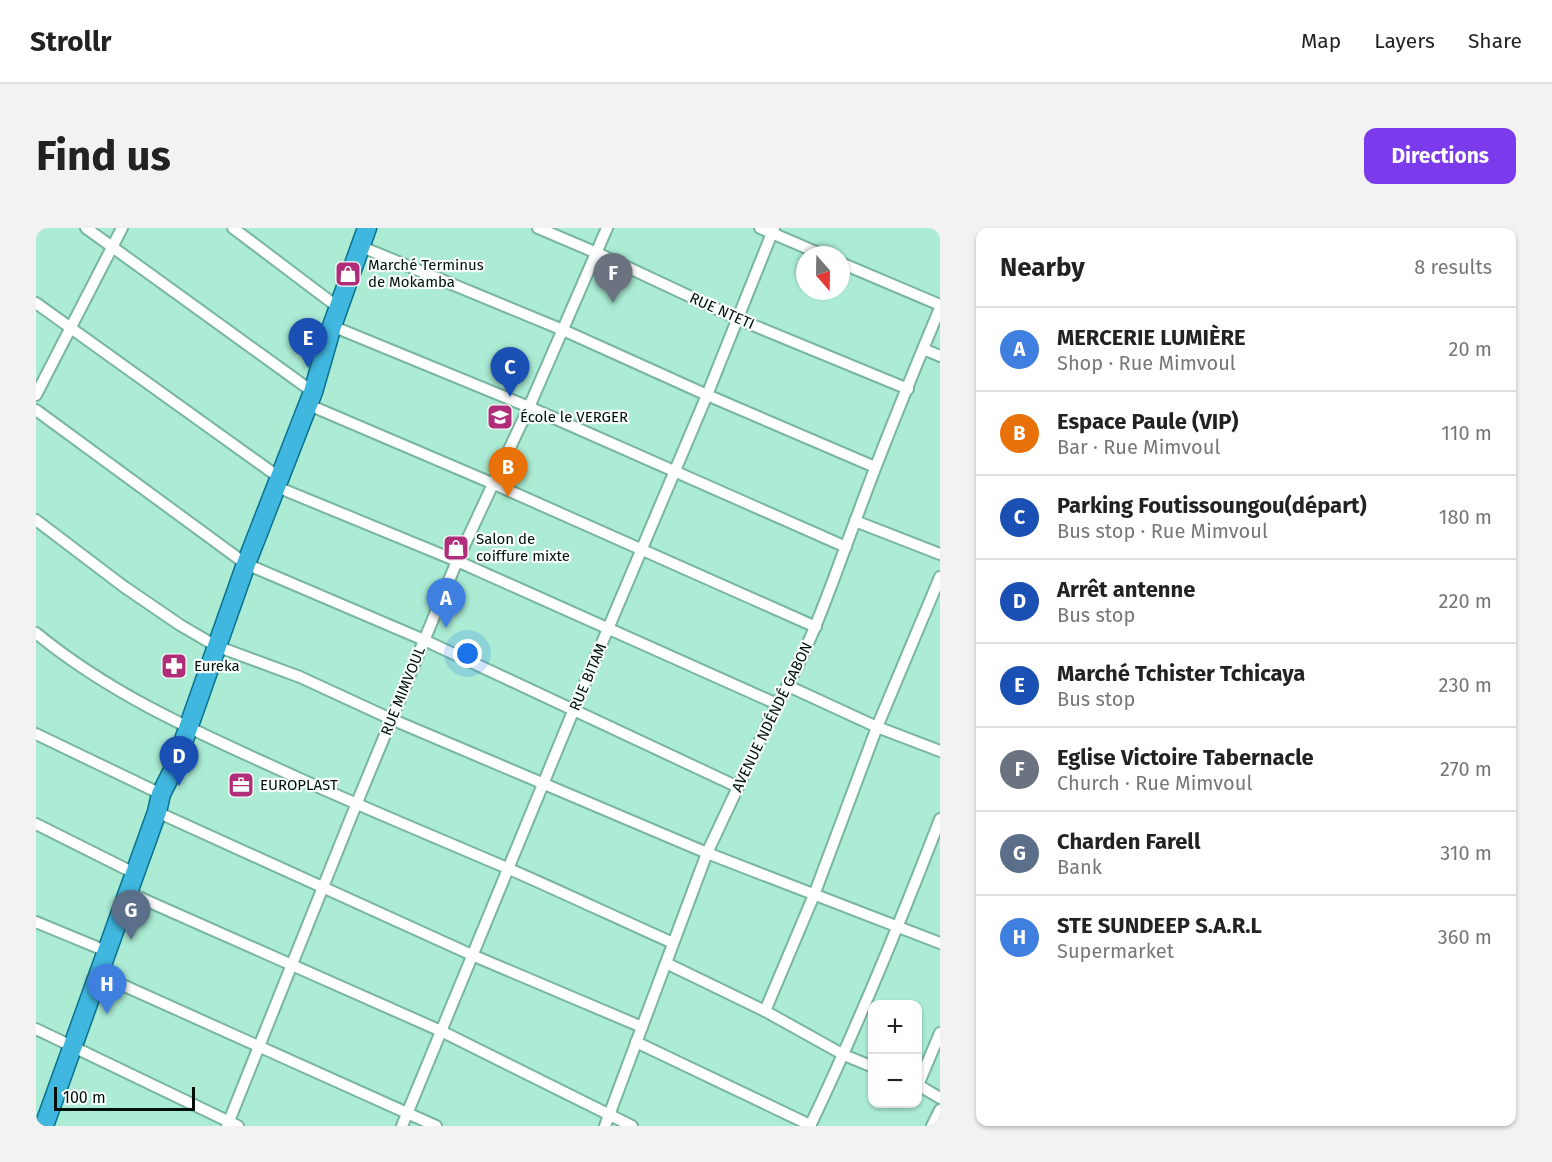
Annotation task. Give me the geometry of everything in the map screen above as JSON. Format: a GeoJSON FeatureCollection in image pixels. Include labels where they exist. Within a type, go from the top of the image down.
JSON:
{"type":"FeatureCollection","features":[{"type":"Feature","properties":{"kind":"highway"},"geometry":{"type":"LineString","coordinates":[[44,1126],[246,564],[311,398],[363,234]]}},
{"type":"Feature","properties":{"kind":"street"},"geometry":{"type":"LineString","coordinates":[[86,228],[311,398],[494,484],[816,627]]}},
{"type":"Feature","properties":{"kind":"street"},"geometry":{"type":"LineString","coordinates":[[36,395],[122,228]]}},
{"type":"Feature","properties":{"kind":"street"},"geometry":{"type":"LineString","coordinates":[[232,228],[339,308]]}},
{"type":"Feature","properties":{"kind":"street","name":"RUE NTETI"},"geometry":{"type":"LineString","coordinates":[[538,228],[738,319],[908,389]]}},
{"type":"Feature","properties":{"kind":"street","name":"RUE MIMVOUL"},"geometry":{"type":"LineString","coordinates":[[231,1125],[292,964],[457,561],[529,407],[607,228]]}},
{"type":"Feature","properties":{"kind":"street"},"geometry":{"type":"LineString","coordinates":[[760,228],[773,230],[805,246]]}},
{"type":"Feature","properties":{"kind":"street","name":"RUE BITAM"},"geometry":{"type":"LineString","coordinates":[[402,1126],[608,627],[707,395],[773,230]]}},
{"type":"Feature","properties":{"kind":"street"},"geometry":{"type":"LineString","coordinates":[[363,234],[563,330],[875,467]]}},
{"type":"Feature","properties":{"kind":"street"},"geometry":{"type":"LineString","coordinates":[[850,267],[940,307]]}},
{"type":"Feature","properties":{"kind":"street"},"geometry":{"type":"LineString","coordinates":[[36,303],[279,483],[608,627],[777,704]]}},
{"type":"Feature","properties":{"kind":"street","name":"AVENUE NDÉNDÉ GABON"},"geometry":{"type":"LineString","coordinates":[[605,1126],[706,853],[816,627],[875,467],[940,307]]}},
{"type":"Feature","properties":{"kind":"street"},"geometry":{"type":"LineString","coordinates":[[332,326],[529,407],[846,547]]}},
{"type":"Feature","properties":{"kind":"street"},"geometry":{"type":"LineString","coordinates":[[923,349],[940,356]]}},
{"type":"Feature","properties":{"kind":"street"},"geometry":{"type":"LineString","coordinates":[[36,410],[246,564],[424,640],[738,787]]}},
{"type":"Feature","properties":{"kind":"street"},"geometry":{"type":"LineString","coordinates":[[36,520],[123,586],[180,625],[216,646],[300,677],[544,785],[706,853],[940,943]]}},
{"type":"Feature","properties":{"kind":"street"},"geometry":{"type":"LineString","coordinates":[[855,520],[940,554]]}},
{"type":"Feature","properties":{"kind":"street"},"geometry":{"type":"LineString","coordinates":[[765,1011],[814,895],[877,727],[940,577]]}},
{"type":"Feature","properties":{"kind":"street"},"geometry":{"type":"LineString","coordinates":[[36,633],[106,685],[188,729],[673,943]]}},
{"type":"Feature","properties":{"kind":"street"},"geometry":{"type":"LineString","coordinates":[[788,686],[877,727],[940,751]]}},
{"type":"Feature","properties":{"kind":"street"},"geometry":{"type":"LineString","coordinates":[[36,734],[159,803],[323,889],[642,1027]]}},
{"type":"Feature","properties":{"kind":"street"},"geometry":{"type":"LineString","coordinates":[[636,1042],[810,1126],[844,1055],[899,926],[940,819]]}},
{"type":"Feature","properties":{"kind":"street"},"geometry":{"type":"LineString","coordinates":[[36,824],[134,873]]}},
{"type":"Feature","properties":{"kind":"street"},"geometry":{"type":"LineString","coordinates":[[127,892],[441,1030],[632,1126]]}},
{"type":"Feature","properties":{"kind":"street"},"geometry":{"type":"LineString","coordinates":[[36,922],[106,951]]}},
{"type":"Feature","properties":{"kind":"street"},"geometry":{"type":"LineString","coordinates":[[666,963],[765,1011],[844,1055],[868,1065]]}},
{"type":"Feature","properties":{"kind":"street"},"geometry":{"type":"LineString","coordinates":[[98,974],[436,1126]]}},
{"type":"Feature","properties":{"kind":"street"},"geometry":{"type":"LineString","coordinates":[[36,1029],[231,1125]]}},
{"type":"Feature","properties":{"kind":"street"},"geometry":{"type":"LineString","coordinates":[[922,1076],[940,1033]]}},
{"type":"Feature","properties":{"kind":"street"},"geometry":{"type":"LineString","coordinates":[[922,1087],[940,1098]]}},
{"type":"Feature","properties":{"kind":"street"},"geometry":{"type":"LineString","coordinates":[[932,1126],[940,1110]]}},
{"type":"Feature","properties":{"kind":"place","name":"Marché Terminus de Mokamba"},"geometry":{"type":"Point","coordinates":[348,274]}},
{"type":"Feature","properties":{"kind":"place","name":"Eglise Victoire Tabernacle"},"geometry":{"type":"Point","coordinates":[613,303]}},
{"type":"Feature","properties":{"kind":"place","name":"Marché Tchister Tchicaya"},"geometry":{"type":"Point","coordinates":[308,368]}},
{"type":"Feature","properties":{"kind":"place","name":"Parking Foutissoungou(départ)"},"geometry":{"type":"Point","coordinates":[510,397]}},
{"type":"Feature","properties":{"kind":"place","name":"École le VERGER"},"geometry":{"type":"Point","coordinates":[500,417]}},
{"type":"Feature","properties":{"kind":"place","name":"Espace Paule (VIP)"},"geometry":{"type":"Point","coordinates":[508,497]}},
{"type":"Feature","properties":{"kind":"place","name":"Salon de coiffure mixte"},"geometry":{"type":"Point","coordinates":[456,548]}},
{"type":"Feature","properties":{"kind":"place","name":"MERCERIE LUMIÈRE"},"geometry":{"type":"Point","coordinates":[446,628]}},
{"type":"Feature","properties":{"kind":"place","name":"Eureka"},"geometry":{"type":"Point","coordinates":[174,666]}},
{"type":"Feature","properties":{"kind":"place","name":"EUROPLAST"},"geometry":{"type":"Point","coordinates":[241,785]}},
{"type":"Feature","properties":{"kind":"place","name":"Arrêt antenne"},"geometry":{"type":"Point","coordinates":[179,786]}},
{"type":"Feature","properties":{"kind":"place","name":"Charden Farell"},"geometry":{"type":"Point","coordinates":[131,940]}},
{"type":"Feature","properties":{"kind":"place","name":"STE SUNDEEP S.A.R.L"},"geometry":{"type":"Point","coordinates":[107,1014]}}]}
